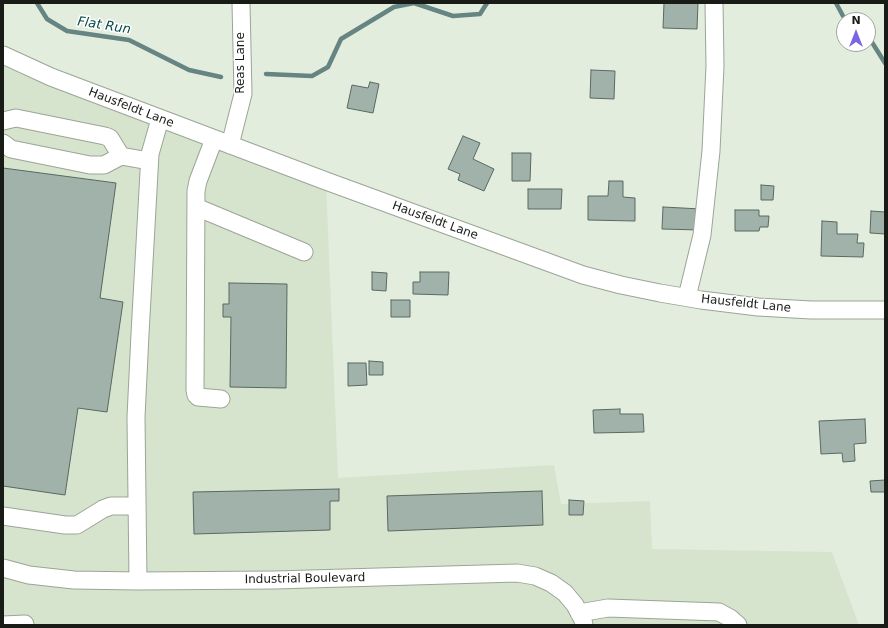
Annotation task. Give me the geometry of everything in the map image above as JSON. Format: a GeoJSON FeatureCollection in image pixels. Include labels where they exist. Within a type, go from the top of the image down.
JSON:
{"type":"FeatureCollection","features":[{"type":"Feature","properties":{"kind":"street","name":"Reas Lane"},"geometry":{"type":"LineString","coordinates":[[230,145],[243,94],[242,3]]}},
{"type":"Feature","properties":{"kind":"street"},"geometry":{"type":"LineString","coordinates":[[688,297],[702,235],[711,151],[715,66],[714,3]]}},
{"type":"Feature","properties":{"kind":"street","name":"Hausfeldt Lane"},"geometry":{"type":"LineString","coordinates":[[3,55],[51,78],[583,275],[621,285],[688,297],[758,307],[811,310],[885,310]]}},
{"type":"Feature","properties":{"kind":"street"},"geometry":{"type":"LineString","coordinates":[[3,121],[16,118],[106,136],[110,138],[121,156]]}},
{"type":"Feature","properties":{"kind":"street"},"geometry":{"type":"LineString","coordinates":[[138,581],[136,417],[149,161],[151,146],[160,119]]}},
{"type":"Feature","properties":{"kind":"street"},"geometry":{"type":"LineString","coordinates":[[214,139],[198,181],[196,191],[195,390],[198,397],[221,399]]}},
{"type":"Feature","properties":{"kind":"street"},"geometry":{"type":"LineString","coordinates":[[3,143],[11,149],[90,165],[104,165],[121,156],[149,161]]}},
{"type":"Feature","properties":{"kind":"street"},"geometry":{"type":"LineString","coordinates":[[196,208],[304,252]]}},
{"type":"Feature","properties":{"kind":"street"},"geometry":{"type":"LineString","coordinates":[[3,516],[64,525],[77,525],[103,509],[111,506],[137,506]]}},
{"type":"Feature","properties":{"kind":"street","name":"Industrial Boulevard"},"geometry":{"type":"LineString","coordinates":[[3,568],[29,575],[74,580],[138,581],[275,580],[517,574],[535,576],[551,583],[565,593],[575,605],[582,619]]}},
{"type":"Feature","properties":{"kind":"street"},"geometry":{"type":"LineString","coordinates":[[582,619],[608,608],[719,612],[730,618],[738,625]]}},
{"type":"Feature","properties":{"kind":"street"},"geometry":{"type":"LineString","coordinates":[[3,625],[25,624]]}},
{"type":"Feature","properties":{"kind":"shaded area"},"geometry":{"type":"Polygon","coordinates":[[[3,55],[326,181],[338,478],[554,465],[561,504],[650,501],[652,549],[832,552],[859,625],[3,625],[3,55]]]}},
{"type":"Feature","properties":{"kind":"building"},"geometry":{"type":"Polygon","coordinates":[[[664,3],[698,3],[697,29],[663,28],[664,3]]]}},
{"type":"Feature","properties":{"kind":"building"},"geometry":{"type":"Polygon","coordinates":[[[591,70],[615,71],[614,99],[590,98],[591,70]]]}},
{"type":"Feature","properties":{"kind":"building"},"geometry":{"type":"Polygon","coordinates":[[[370,82],[379,84],[373,113],[347,108],[352,85],[368,88],[370,82]]]}},
{"type":"Feature","properties":{"kind":"building"},"geometry":{"type":"Polygon","coordinates":[[[463,136],[480,143],[473,159],[494,169],[484,191],[458,180],[460,174],[448,169],[463,136]]]}},
{"type":"Feature","properties":{"kind":"building"},"geometry":{"type":"Polygon","coordinates":[[[512,153],[531,153],[530,181],[512,181],[512,153]]]}},
{"type":"Feature","properties":{"kind":"building"},"geometry":{"type":"Polygon","coordinates":[[[3,168],[116,183],[100,298],[123,302],[107,412],[78,408],[65,495],[3,486],[3,168]]]}},
{"type":"Feature","properties":{"kind":"building"},"geometry":{"type":"Polygon","coordinates":[[[609,181],[623,181],[623,197],[635,198],[635,221],[588,220],[588,196],[608,196],[609,181]]]}},
{"type":"Feature","properties":{"kind":"building"},"geometry":{"type":"Polygon","coordinates":[[[761,185],[774,186],[773,200],[761,200],[761,185]]]}},
{"type":"Feature","properties":{"kind":"building"},"geometry":{"type":"Polygon","coordinates":[[[528,189],[562,189],[561,209],[528,209],[528,189]]]}},
{"type":"Feature","properties":{"kind":"building"},"geometry":{"type":"Polygon","coordinates":[[[663,207],[701,209],[700,230],[662,229],[663,207]]]}},
{"type":"Feature","properties":{"kind":"building"},"geometry":{"type":"Polygon","coordinates":[[[735,210],[759,210],[759,216],[769,216],[768,227],[760,227],[759,231],[735,231],[735,210]]]}},
{"type":"Feature","properties":{"kind":"building"},"geometry":{"type":"Polygon","coordinates":[[[871,211],[885,212],[885,234],[870,233],[871,211]]]}},
{"type":"Feature","properties":{"kind":"building"},"geometry":{"type":"Polygon","coordinates":[[[822,221],[837,222],[837,234],[858,234],[857,243],[864,243],[863,257],[821,256],[822,221]]]}},
{"type":"Feature","properties":{"kind":"building"},"geometry":{"type":"Polygon","coordinates":[[[372,272],[387,273],[386,291],[372,290],[372,272]]]}},
{"type":"Feature","properties":{"kind":"building"},"geometry":{"type":"Polygon","coordinates":[[[420,272],[449,272],[448,295],[413,294],[413,282],[420,282],[420,272]]]}},
{"type":"Feature","properties":{"kind":"building"},"geometry":{"type":"Polygon","coordinates":[[[229,283],[287,284],[286,388],[230,387],[231,317],[223,317],[223,304],[229,304],[229,283]]]}},
{"type":"Feature","properties":{"kind":"building"},"geometry":{"type":"Polygon","coordinates":[[[391,300],[410,300],[410,317],[391,317],[391,300]]]}},
{"type":"Feature","properties":{"kind":"building"},"geometry":{"type":"Polygon","coordinates":[[[369,361],[383,362],[383,375],[369,375],[369,361]]]}},
{"type":"Feature","properties":{"kind":"building"},"geometry":{"type":"Polygon","coordinates":[[[348,363],[366,363],[367,385],[348,386],[348,363]]]}},
{"type":"Feature","properties":{"kind":"building"},"geometry":{"type":"Polygon","coordinates":[[[620,409],[620,414],[643,414],[644,432],[594,433],[593,410],[620,409]]]}},
{"type":"Feature","properties":{"kind":"building"},"geometry":{"type":"Polygon","coordinates":[[[865,419],[866,443],[854,444],[855,461],[843,462],[842,453],[821,454],[819,421],[865,419]]]}},
{"type":"Feature","properties":{"kind":"building"},"geometry":{"type":"Polygon","coordinates":[[[885,480],[885,492],[871,492],[870,481],[885,480]]]}},
{"type":"Feature","properties":{"kind":"building"},"geometry":{"type":"Polygon","coordinates":[[[339,489],[339,501],[330,501],[330,530],[194,534],[193,492],[339,489]]]}},
{"type":"Feature","properties":{"kind":"building"},"geometry":{"type":"Polygon","coordinates":[[[542,491],[543,525],[388,531],[387,496],[542,491]]]}},
{"type":"Feature","properties":{"kind":"building"},"geometry":{"type":"Polygon","coordinates":[[[569,500],[584,501],[583,515],[569,515],[569,500]]]}},
{"type":"Feature","properties":{"kind":"waterway","name":"Flat Run"},"geometry":{"type":"LineString","coordinates":[[37,3],[47,19],[67,31],[129,40],[189,70],[221,77]]}},
{"type":"Feature","properties":{"kind":"waterway","name":"Flat Run"},"geometry":{"type":"LineString","coordinates":[[266,74],[312,76],[328,67],[341,39],[394,7],[414,3],[453,16],[480,14],[487,3]]}},
{"type":"Feature","properties":{"kind":"waterway"},"geometry":{"type":"LineString","coordinates":[[836,3],[841,12]]}},
{"type":"Feature","properties":{"kind":"waterway"},"geometry":{"type":"LineString","coordinates":[[876,49],[885,63]]}}]}
